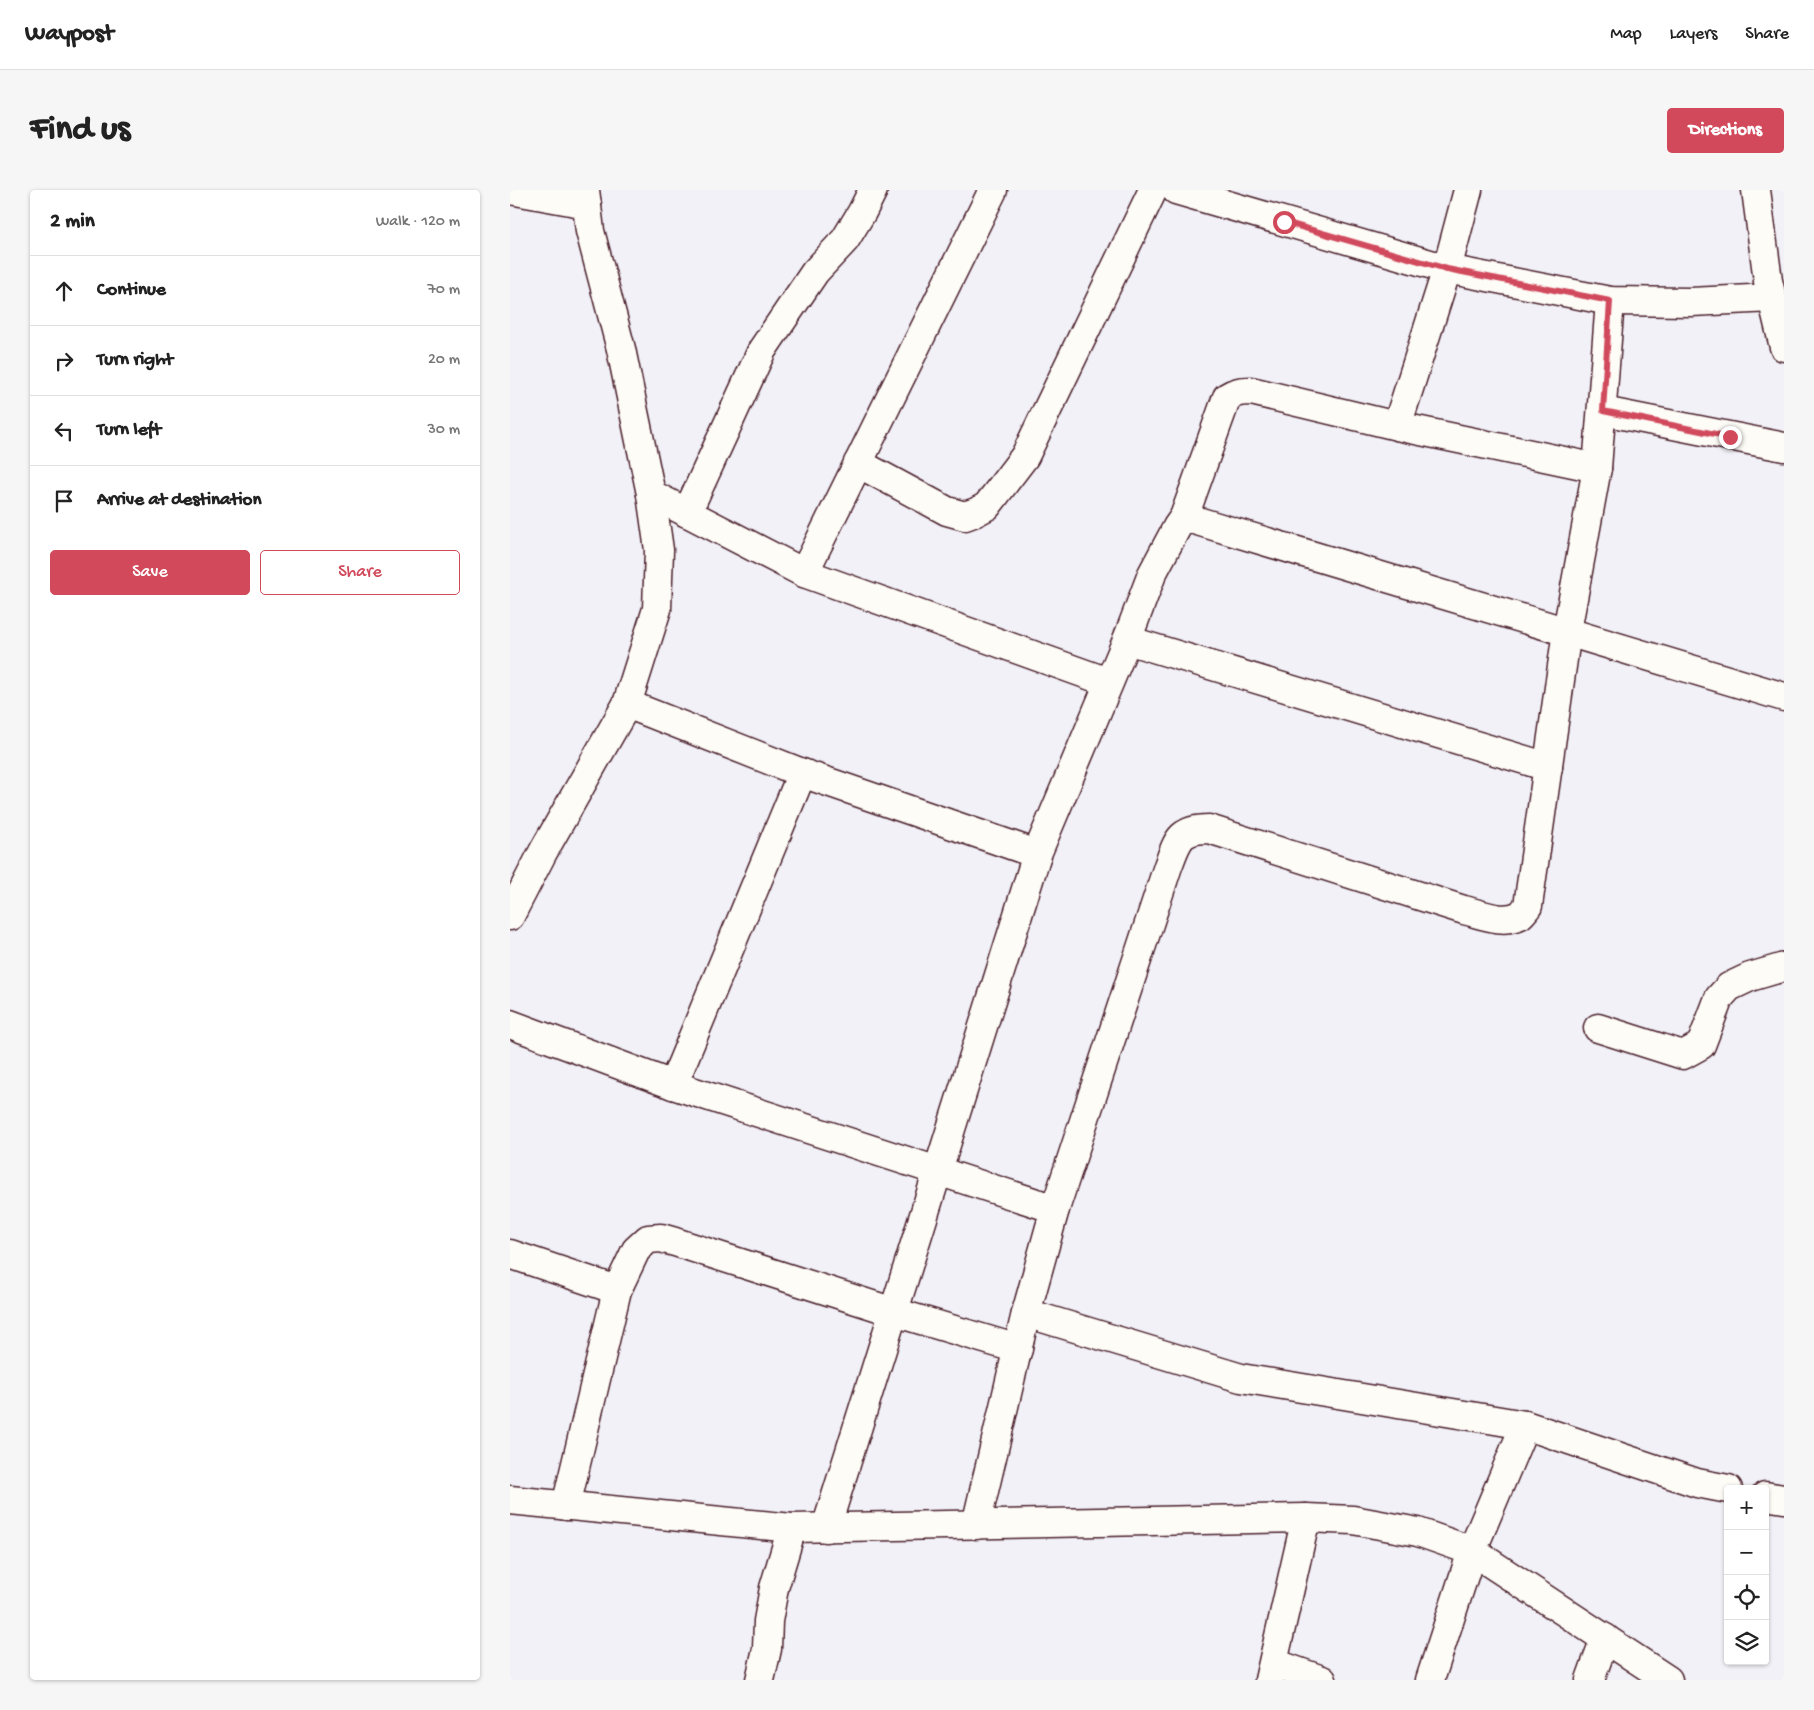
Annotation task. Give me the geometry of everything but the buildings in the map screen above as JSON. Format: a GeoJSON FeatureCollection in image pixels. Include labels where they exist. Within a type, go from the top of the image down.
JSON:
{"type":"FeatureCollection","features":[{"type":"Feature","properties":{"kind":"street"},"geometry":{"type":"LineString","coordinates":[[510,190],[586,197],[590,231],[621,349],[651,494],[659,550],[657,609],[627,704],[543,852],[510,916]]}},
{"type":"Feature","properties":{"kind":"street"},"geometry":{"type":"LineString","coordinates":[[687,513],[762,350],[815,272],[845,240],[873,190]]}},
{"type":"Feature","properties":{"kind":"street"},"geometry":{"type":"LineString","coordinates":[[804,573],[993,190]]}},
{"type":"Feature","properties":{"kind":"street"},"geometry":{"type":"LineString","coordinates":[[858,463],[947,511],[965,516],[987,506],[1026,456],[1153,190]]}},
{"type":"Feature","properties":{"kind":"street"},"geometry":{"type":"LineString","coordinates":[[1176,190],[1447,269],[1610,301],[1691,302],[1775,288]]}},
{"type":"Feature","properties":{"kind":"street"},"geometry":{"type":"LineString","coordinates":[[1397,426],[1447,269],[1468,190]]}},
{"type":"Feature","properties":{"kind":"street"},"geometry":{"type":"LineString","coordinates":[[1756,190],[1784,347]]}},
{"type":"Feature","properties":{"kind":"street"},"geometry":{"type":"LineString","coordinates":[[976,1525],[1026,1313],[1055,1209],[1168,866],[1176,845],[1185,832],[1194,829],[1209,829],[1464,910],[1498,918],[1508,918],[1520,914],[1528,906],[1567,631],[1597,468],[1603,411],[1610,301]]}},
{"type":"Feature","properties":{"kind":"street"},"geometry":{"type":"LineString","coordinates":[[826,1528],[1037,854],[1127,640],[1152,574],[1176,527],[1184,517],[1227,398],[1234,392],[1251,391],[1397,426],[1597,468]]}},
{"type":"Feature","properties":{"kind":"street"},"geometry":{"type":"LineString","coordinates":[[1603,411],[1784,447]]}},
{"type":"Feature","properties":{"kind":"street"},"geometry":{"type":"LineString","coordinates":[[651,494],[804,573],[1108,682]]}},
{"type":"Feature","properties":{"kind":"street"},"geometry":{"type":"LineString","coordinates":[[1184,517],[1784,697]]}},
{"type":"Feature","properties":{"kind":"street"},"geometry":{"type":"LineString","coordinates":[[1127,640],[1548,767]]}},
{"type":"Feature","properties":{"kind":"street"},"geometry":{"type":"LineString","coordinates":[[627,704],[802,773],[1037,854]]}},
{"type":"Feature","properties":{"kind":"street"},"geometry":{"type":"LineString","coordinates":[[673,1085],[802,773]]}},
{"type":"Feature","properties":{"kind":"street"},"geometry":{"type":"LineString","coordinates":[[1598,1028],[1683,1055],[1692,1052],[1701,1045],[1719,998],[1729,987],[1750,977],[1784,967]]}},
{"type":"Feature","properties":{"kind":"street"},"geometry":{"type":"LineString","coordinates":[[510,1024],[673,1085],[1055,1209]]}},
{"type":"Feature","properties":{"kind":"street"},"geometry":{"type":"LineString","coordinates":[[566,1506],[616,1290],[636,1250],[648,1239],[661,1238],[1018,1349]]}},
{"type":"Feature","properties":{"kind":"street"},"geometry":{"type":"LineString","coordinates":[[510,1254],[616,1290]]}},
{"type":"Feature","properties":{"kind":"street"},"geometry":{"type":"LineString","coordinates":[[1026,1313],[1241,1378],[1525,1425],[1697,1483],[1724,1488]]}},
{"type":"Feature","properties":{"kind":"street"},"geometry":{"type":"LineString","coordinates":[[1430,1680],[1472,1551],[1525,1425]]}},
{"type":"Feature","properties":{"kind":"street"},"geometry":{"type":"LineString","coordinates":[[1769,1497],[1784,1499]]}},
{"type":"Feature","properties":{"kind":"street"},"geometry":{"type":"LineString","coordinates":[[510,1500],[792,1528],[1306,1518],[1354,1520],[1418,1532],[1472,1551],[1668,1680]]}},
{"type":"Feature","properties":{"kind":"street"},"geometry":{"type":"LineString","coordinates":[[1306,1518],[1271,1671],[1322,1680]]}},
{"type":"Feature","properties":{"kind":"street"},"geometry":{"type":"LineString","coordinates":[[760,1680],[767,1649],[768,1621],[774,1588],[792,1528]]}},
{"type":"Feature","properties":{"kind":"street"},"geometry":{"type":"LineString","coordinates":[[1590,1680],[1605,1638]]}},
{"type":"Feature","properties":{"kind":"route"},"geometry":{"type":"LineString","coordinates":[[1284,222],[1447,269],[1610,301],[1603,411],[1730,437]]}}]}
